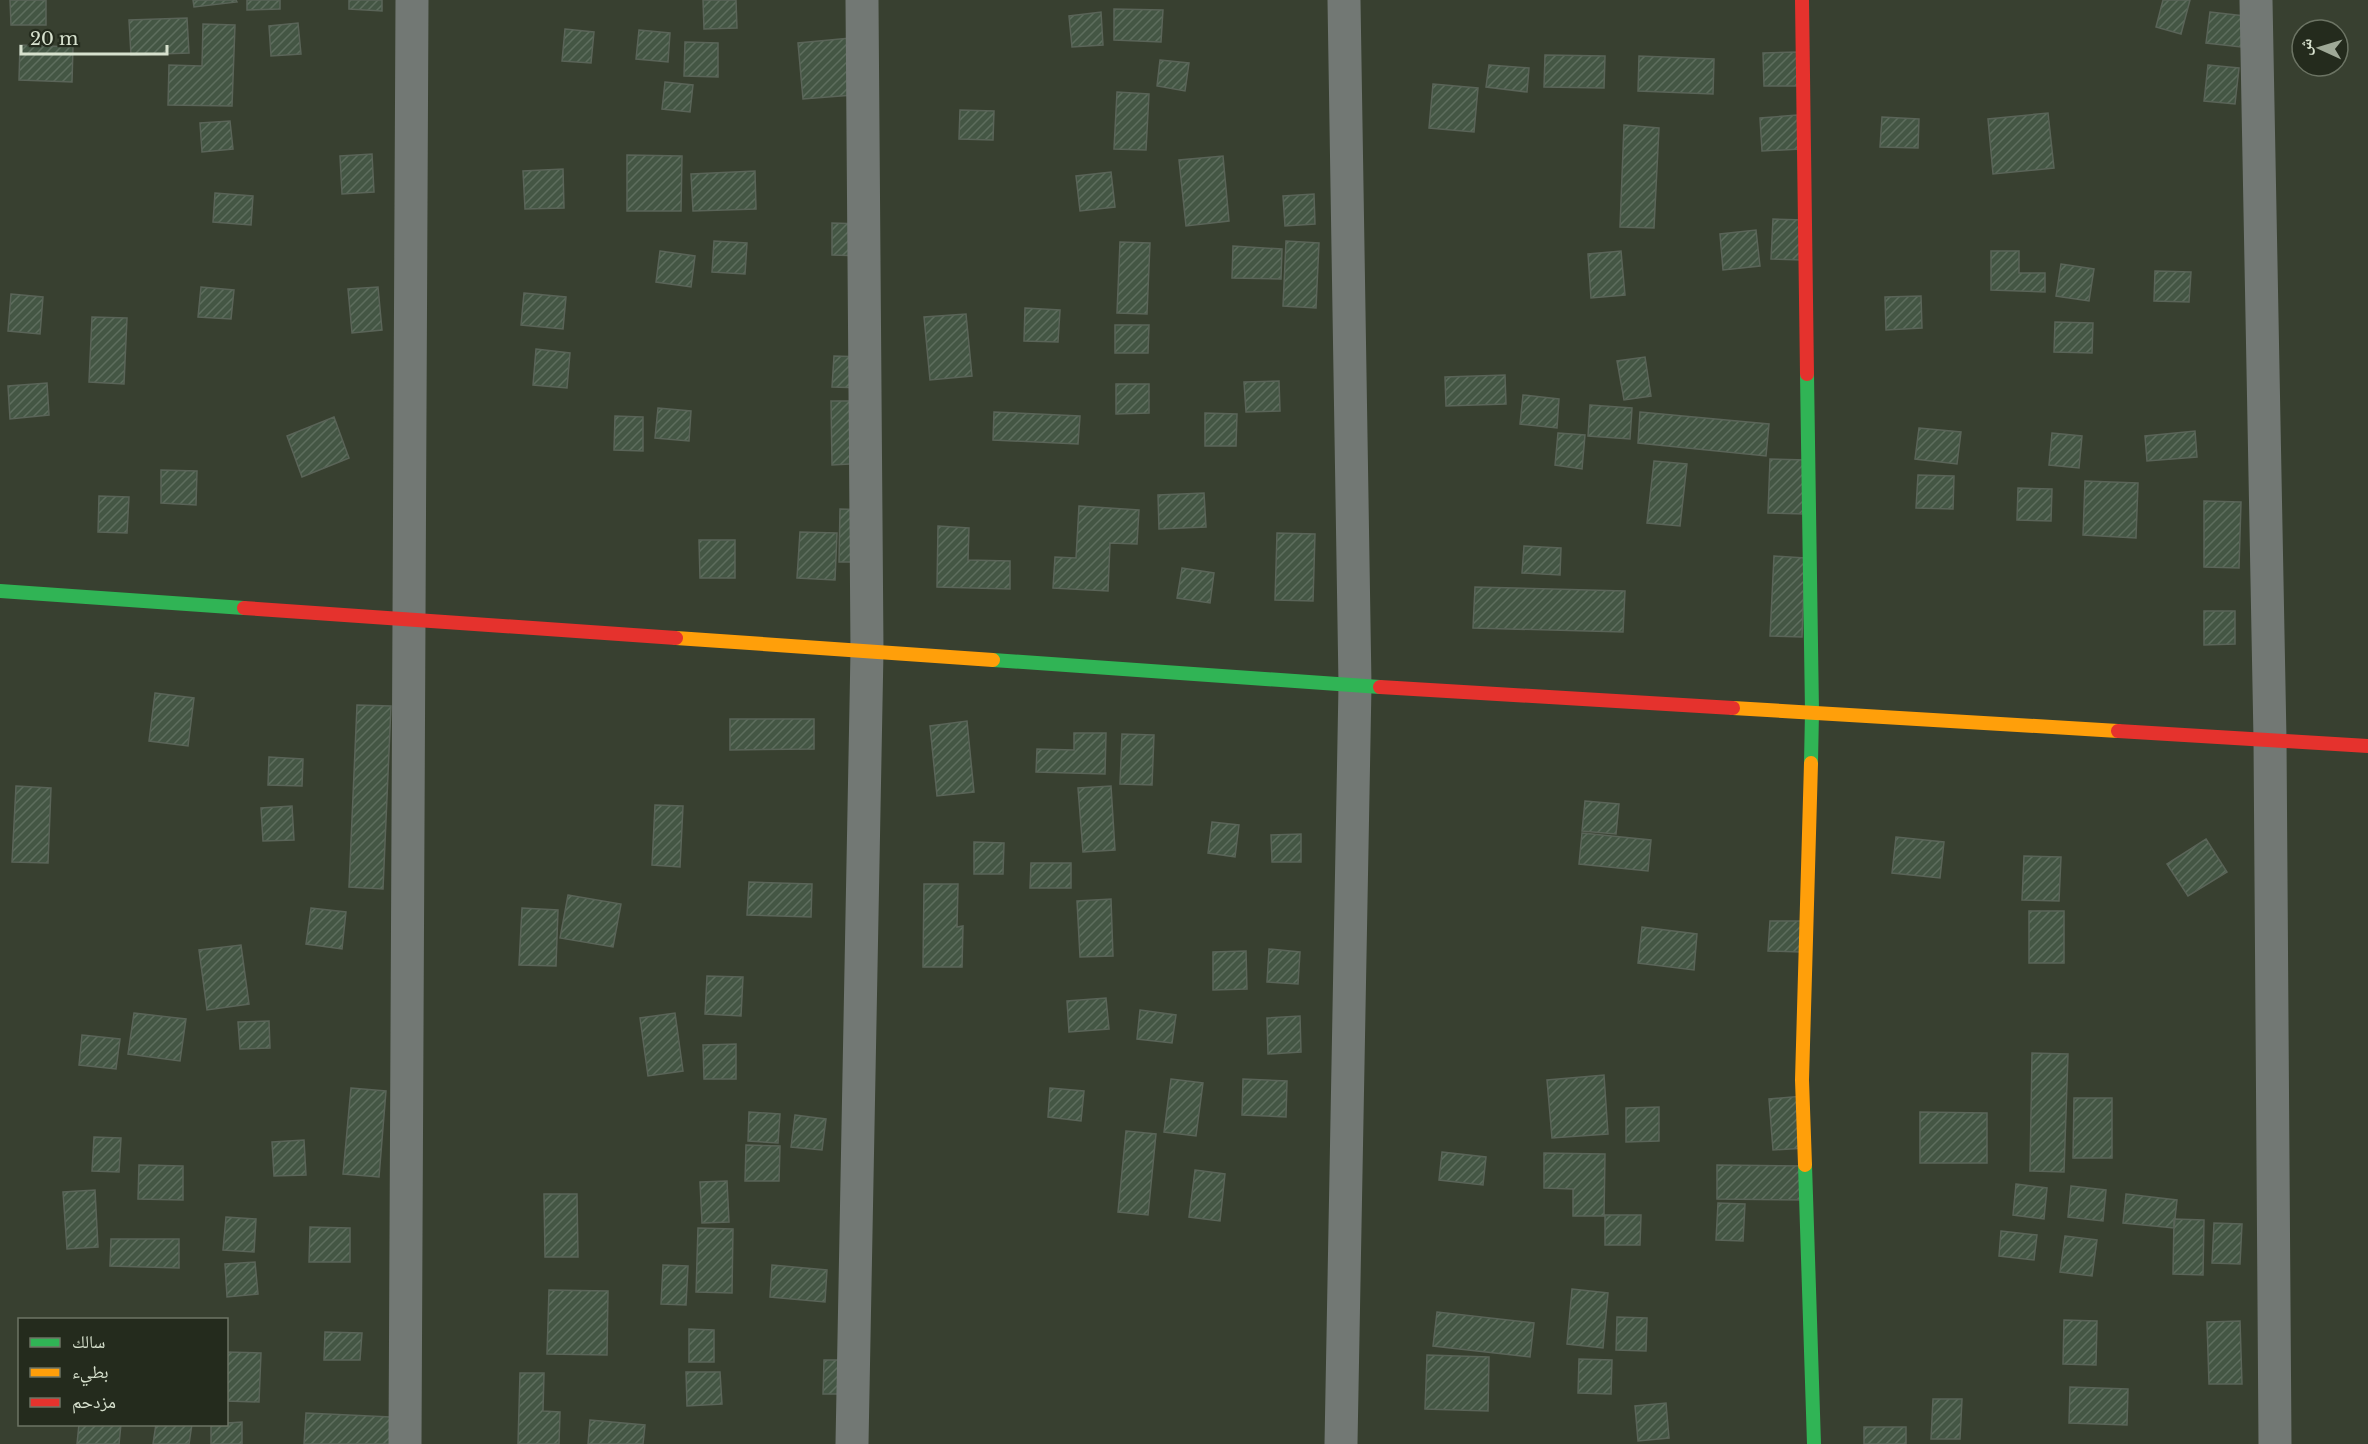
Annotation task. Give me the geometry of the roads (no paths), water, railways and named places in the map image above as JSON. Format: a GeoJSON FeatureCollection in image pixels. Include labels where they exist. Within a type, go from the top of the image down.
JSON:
{"type":"FeatureCollection","features":[{"type":"Feature","properties":{"kind":"street"},"geometry":{"type":"LineString","coordinates":[[405,1444],[407,619],[412,0]]}},
{"type":"Feature","properties":{"kind":"street"},"geometry":{"type":"LineString","coordinates":[[852,1444],[867,651],[862,0]]}},
{"type":"Feature","properties":{"kind":"street"},"geometry":{"type":"LineString","coordinates":[[1341,1444],[1355,685],[1344,0]]}},
{"type":"Feature","properties":{"kind":"street"},"geometry":{"type":"LineString","coordinates":[[1802,0],[1812,712],[1802,1080],[1814,1444]]}},
{"type":"Feature","properties":{"kind":"street"},"geometry":{"type":"LineString","coordinates":[[2256,0],[2270,739],[2275,1444]]}},
{"type":"Feature","properties":{"kind":"street"},"geometry":{"type":"LineString","coordinates":[[0,591],[1355,685],[2368,746]]}}]}
